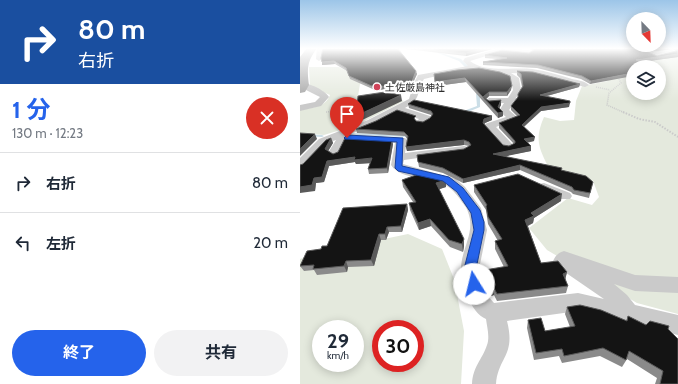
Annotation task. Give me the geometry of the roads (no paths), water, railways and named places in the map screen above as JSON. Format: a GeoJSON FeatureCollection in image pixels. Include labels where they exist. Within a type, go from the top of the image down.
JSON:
{"type":"FeatureCollection","features":[{"type":"Feature","properties":{"kind":"main road"},"geometry":{"type":"LineString","coordinates":[[301,87],[303,66]]}},
{"type":"Feature","properties":{"kind":"street"},"geometry":{"type":"LineString","coordinates":[[300,165],[319,143],[338,137],[372,122],[414,98],[417,81],[421,77],[479,66]]}},
{"type":"Feature","properties":{"kind":"street"},"geometry":{"type":"LineString","coordinates":[[472,67],[504,72],[516,70],[528,71],[585,85]]}},
{"type":"Feature","properties":{"kind":"street"},"geometry":{"type":"LineString","coordinates":[[504,72],[515,78],[516,81],[517,90],[504,111],[513,118],[489,126],[508,146]]}},
{"type":"Feature","properties":{"kind":"street"},"geometry":{"type":"LineString","coordinates":[[300,108],[316,105],[324,101],[324,95],[301,87]]}},
{"type":"Feature","properties":{"kind":"street"},"geometry":{"type":"LineString","coordinates":[[489,101],[512,100]]}},
{"type":"Feature","properties":{"kind":"street"},"geometry":{"type":"LineString","coordinates":[[397,109],[428,118],[421,122]]}},
{"type":"Feature","properties":{"kind":"street"},"geometry":{"type":"LineString","coordinates":[[334,153],[338,137]]}},
{"type":"Feature","properties":{"kind":"street"},"geometry":{"type":"LineString","coordinates":[[338,137],[401,140],[397,164],[401,169],[442,178],[468,188],[479,222],[479,230],[470,269],[478,299],[487,310],[495,313],[578,302],[678,325]]}},
{"type":"Feature","properties":{"kind":"street"},"geometry":{"type":"LineString","coordinates":[[398,157],[460,150],[450,137]]}},
{"type":"Feature","properties":{"kind":"street"},"geometry":{"type":"LineString","coordinates":[[533,182],[565,196]]}},
{"type":"Feature","properties":{"kind":"street"},"geometry":{"type":"LineString","coordinates":[[626,313],[626,309],[619,298],[607,288],[566,265],[563,259],[635,283],[678,284]]}},
{"type":"Feature","properties":{"kind":"street"},"geometry":{"type":"LineString","coordinates":[[484,384],[484,372],[493,358],[499,343],[495,313]]}},
{"type":"Feature","properties":{"kind":"waterway"},"geometry":{"type":"LineString","coordinates":[[466,66],[473,68]]}},
{"type":"Feature","properties":{"kind":"waterway"},"geometry":{"type":"LineString","coordinates":[[462,113],[479,106],[478,94],[480,92]]}},
{"type":"Feature","properties":{"kind":"waterway"},"geometry":{"type":"LineString","coordinates":[[352,134],[410,136]]}},
{"type":"Feature","properties":{"kind":"waterway"},"geometry":{"type":"LineString","coordinates":[[300,135],[322,136]]}},
{"type":"Feature","properties":{"kind":"place","name":"土佐厳島神社"},"geometry":{"type":"Point","coordinates":[377,87]}}]}
